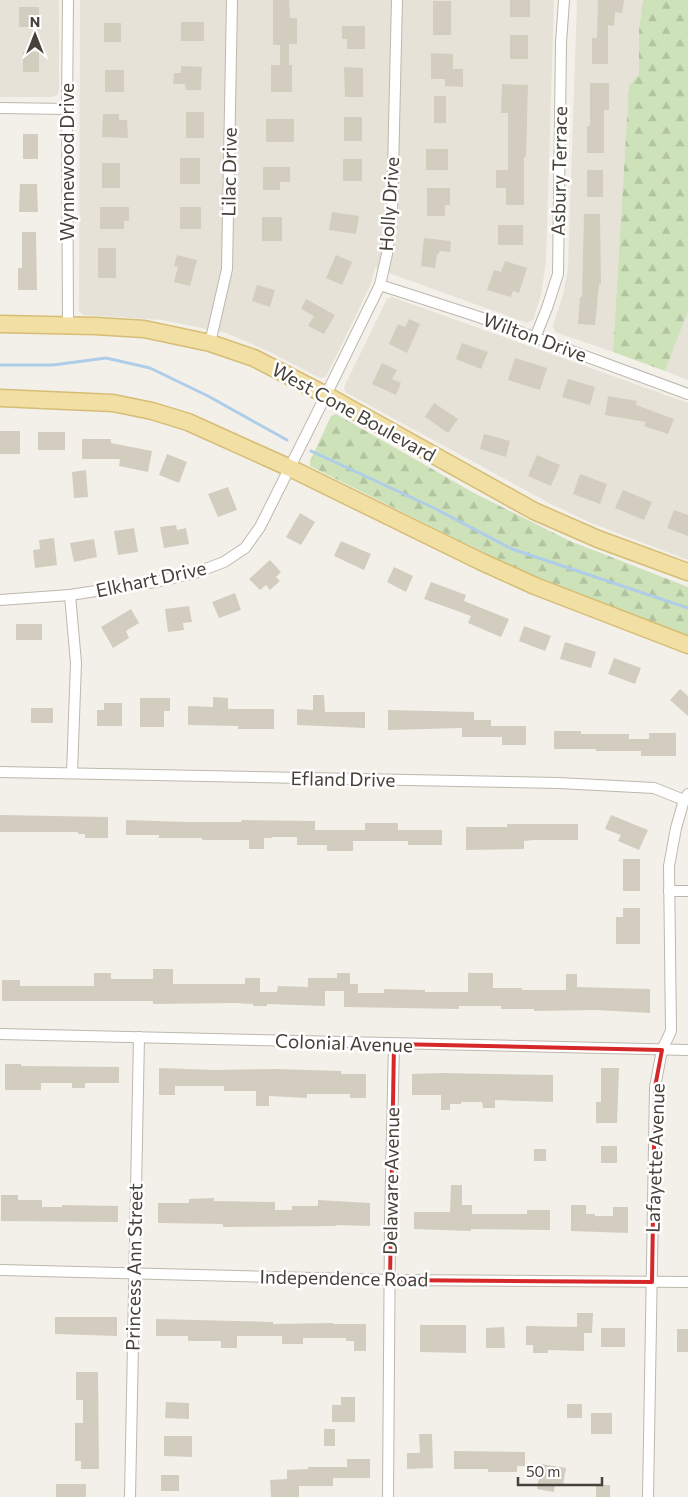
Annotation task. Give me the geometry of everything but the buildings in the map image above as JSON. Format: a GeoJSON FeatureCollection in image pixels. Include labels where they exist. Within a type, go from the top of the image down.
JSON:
{"type":"FeatureCollection","features":[{"type":"Feature","properties":{"kind":"main road","name":"West Cone Boulevard"},"geometry":{"type":"LineString","coordinates":[[0,324],[144,329],[210,343],[254,358],[326,395],[534,511],[598,539],[688,572]]}},
{"type":"Feature","properties":{"kind":"main road"},"geometry":{"type":"LineString","coordinates":[[0,398],[113,403],[152,411],[188,422],[290,468],[535,586],[688,645]]}},
{"type":"Feature","properties":{"kind":"street","name":"Wynnewood Drive"},"geometry":{"type":"LineString","coordinates":[[68,0],[68,325]]}},
{"type":"Feature","properties":{"kind":"street","name":"Lilac Drive"},"geometry":{"type":"LineString","coordinates":[[210,343],[226,269],[232,0]]}},
{"type":"Feature","properties":{"kind":"street","name":"Holly Drive"},"geometry":{"type":"LineString","coordinates":[[326,395],[380,284],[387,254],[392,212],[397,0]]}},
{"type":"Feature","properties":{"kind":"street","name":"Asbury Terrace"},"geometry":{"type":"LineString","coordinates":[[535,338],[558,274],[561,43],[564,0]]}},
{"type":"Feature","properties":{"kind":"street"},"geometry":{"type":"LineString","coordinates":[[0,108],[67,109]]}},
{"type":"Feature","properties":{"kind":"street","name":"Wilton Drive"},"geometry":{"type":"LineString","coordinates":[[380,284],[479,317],[688,394]]}},
{"type":"Feature","properties":{"kind":"street","name":"Elkhart Drive"},"geometry":{"type":"LineString","coordinates":[[0,600],[70,594],[171,578],[195,573],[224,562],[245,548],[260,527],[326,395]]}},
{"type":"Feature","properties":{"kind":"street"},"geometry":{"type":"LineString","coordinates":[[70,594],[76,663],[72,773]]}},
{"type":"Feature","properties":{"kind":"street","name":"Efland Drive"},"geometry":{"type":"LineString","coordinates":[[0,772],[569,784],[654,788],[686,797]]}},
{"type":"Feature","properties":{"kind":"street","name":"Lafayette Avenue"},"geometry":{"type":"LineString","coordinates":[[648,1497],[655,1087],[662,1050],[671,1031],[669,866],[676,828],[686,797]]}},
{"type":"Feature","properties":{"kind":"street"},"geometry":{"type":"LineString","coordinates":[[669,891],[688,891]]}},
{"type":"Feature","properties":{"kind":"street","name":"Colonial Avenue"},"geometry":{"type":"LineString","coordinates":[[0,1034],[688,1050]]}},
{"type":"Feature","properties":{"kind":"street","name":"Princess Ann Street"},"geometry":{"type":"LineString","coordinates":[[130,1497],[139,1037]]}},
{"type":"Feature","properties":{"kind":"street","name":"Delaware Avenue"},"geometry":{"type":"LineString","coordinates":[[388,1497],[390,1221],[394,1044]]}},
{"type":"Feature","properties":{"kind":"street","name":"Independence Road"},"geometry":{"type":"LineString","coordinates":[[0,1270],[390,1280],[688,1282]]}},
{"type":"Feature","properties":{"kind":"highlighted area"},"geometry":{"type":"Polygon","coordinates":[[[394,1044],[662,1050],[655,1087],[652,1282],[390,1280],[394,1044]]]}},
{"type":"Feature","properties":{"kind":"shaded area"},"geometry":{"type":"Polygon","coordinates":[[[0,0],[59,0],[59,90],[57,95],[52,97],[0,97],[0,0]]]}},
{"type":"Feature","properties":{"kind":"shaded area"},"geometry":{"type":"Polygon","coordinates":[[[80,0],[554,0],[546,261],[541,295],[533,320],[527,323],[375,268],[370,286],[326,377],[320,378],[270,352],[226,333],[162,320],[83,315],[79,311],[80,0]]]}},
{"type":"Feature","properties":{"kind":"shaded area"},"geometry":{"type":"Polygon","coordinates":[[[577,0],[643,0],[639,29],[639,75],[629,86],[613,352],[555,332],[553,325],[563,295],[568,268],[577,0]]]}},
{"type":"Feature","properties":{"kind":"shaded area"},"geometry":{"type":"Polygon","coordinates":[[[392,297],[688,403],[688,560],[591,523],[549,503],[345,392],[344,387],[387,299],[392,297]]]}},
{"type":"Feature","properties":{"kind":"shaded area"},"geometry":{"type":"Polygon","coordinates":[[[688,311],[688,380],[665,371],[688,311]]]}},
{"type":"Feature","properties":{"kind":"green space"},"geometry":{"type":"Polygon","coordinates":[[[643,0],[688,0],[688,311],[665,371],[613,352],[629,85],[639,75],[639,29],[643,0]]]}},
{"type":"Feature","properties":{"kind":"green space"},"geometry":{"type":"Polygon","coordinates":[[[336,414],[474,493],[570,541],[688,587],[688,635],[559,587],[499,560],[310,466],[310,461],[331,416],[336,414]]]}},
{"type":"Feature","properties":{"kind":"waterway"},"geometry":{"type":"LineString","coordinates":[[0,365],[53,365],[106,358],[150,368],[208,396],[287,440]]}},
{"type":"Feature","properties":{"kind":"waterway"},"geometry":{"type":"LineString","coordinates":[[311,451],[432,507],[512,549],[688,608]]}}]}
